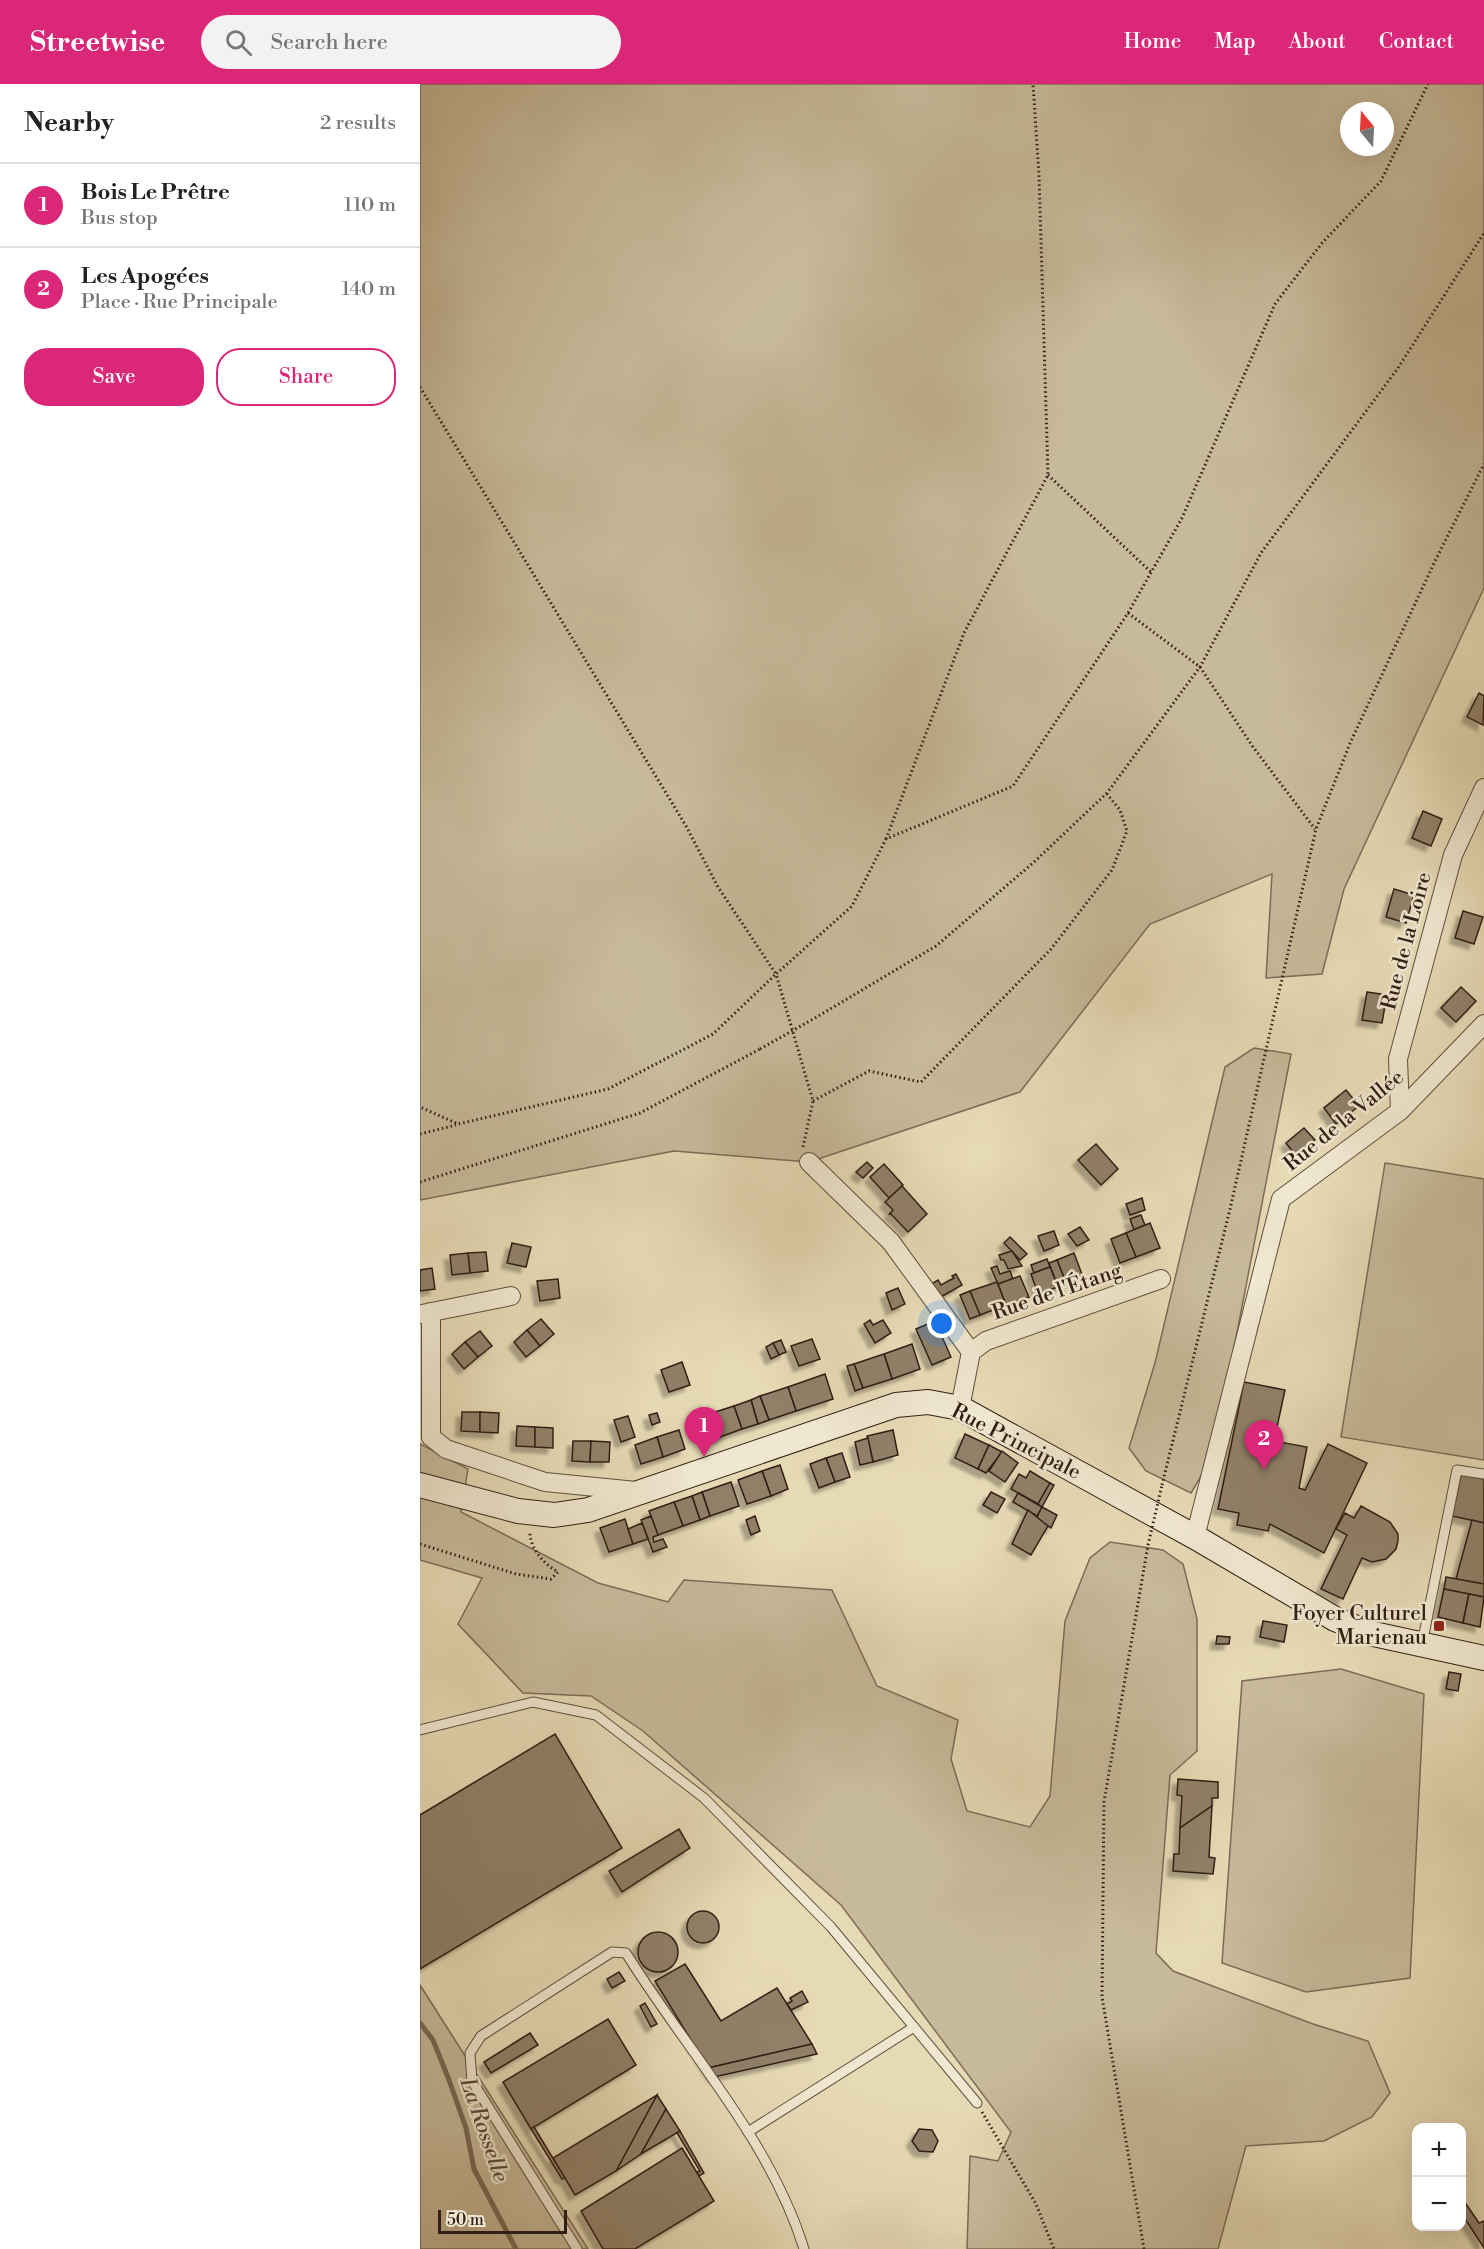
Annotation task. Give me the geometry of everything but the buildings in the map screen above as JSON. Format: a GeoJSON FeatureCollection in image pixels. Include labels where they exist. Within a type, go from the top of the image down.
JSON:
{"type":"FeatureCollection","features":[{"type":"Feature","properties":{"kind":"main road","name":"Rue Principale"},"geometry":{"type":"LineString","coordinates":[[420,1485],[530,1512],[554,1515],[588,1510],[741,1460],[896,1405],[928,1402],[960,1408],[1195,1537],[1335,1619],[1369,1633],[1484,1658]]}},
{"type":"Feature","properties":{"kind":"street","name":"Rue de la Loire"},"geometry":{"type":"LineString","coordinates":[[1400,1111],[1398,1059],[1453,855],[1484,789]]}},
{"type":"Feature","properties":{"kind":"street","name":"Rue de la Vallée"},"geometry":{"type":"LineString","coordinates":[[1195,1537],[1281,1199],[1400,1111],[1484,1024]]}},
{"type":"Feature","properties":{"kind":"street"},"geometry":{"type":"LineString","coordinates":[[809,1162],[891,1242],[971,1352],[960,1408]]}},
{"type":"Feature","properties":{"kind":"street","name":"Rue de l'Étang"},"geometry":{"type":"LineString","coordinates":[[971,1352],[986,1341],[1161,1279]]}},
{"type":"Feature","properties":{"kind":"street"},"geometry":{"type":"LineString","coordinates":[[511,1296],[426,1313],[431,1437],[446,1449],[545,1482],[641,1491]]}},
{"type":"Feature","properties":{"kind":"lane"},"geometry":{"type":"LineString","coordinates":[[1422,1644],[1457,1470],[1484,1474]]}},
{"type":"Feature","properties":{"kind":"lane"},"geometry":{"type":"LineString","coordinates":[[420,1730],[533,1702],[596,1715],[704,1798],[831,1928],[977,2103]]}},
{"type":"Feature","properties":{"kind":"lane"},"geometry":{"type":"LineString","coordinates":[[577,2249],[472,2081],[470,2053],[481,2036],[612,1952],[626,1953],[658,2004],[748,2132],[793,2214],[804,2249]]}},
{"type":"Feature","properties":{"kind":"lane"},"geometry":{"type":"LineString","coordinates":[[748,2132],[914,2027]]}},
{"type":"Feature","properties":{"kind":"path"},"geometry":{"type":"LineString","coordinates":[[420,1134],[608,1089],[712,1034],[852,906],[886,839],[964,633],[1048,475],[1039,175],[1033,84]]}},
{"type":"Feature","properties":{"kind":"path"},"geometry":{"type":"LineString","coordinates":[[886,839],[1013,786],[1128,613],[1182,518],[1275,304],[1322,243],[1381,181],[1428,84]]}},
{"type":"Feature","properties":{"kind":"path"},"geometry":{"type":"LineString","coordinates":[[420,1182],[640,1113],[760,1050],[936,946],[1032,863],[1107,793],[1200,667],[1261,553],[1398,368],[1484,233]]}},
{"type":"Feature","properties":{"kind":"path"},"geometry":{"type":"LineString","coordinates":[[420,387],[686,826],[718,887],[776,974],[813,1101],[802,1152],[809,1162]]}},
{"type":"Feature","properties":{"kind":"path"},"geometry":{"type":"LineString","coordinates":[[1144,2249],[1102,1997],[1104,1802],[1148,1545],[1230,1209],[1316,829],[1356,730],[1435,561],[1484,464]]}},
{"type":"Feature","properties":{"kind":"path"},"geometry":{"type":"LineString","coordinates":[[1048,475],[1151,572]]}},
{"type":"Feature","properties":{"kind":"path"},"geometry":{"type":"LineString","coordinates":[[1128,613],[1200,667],[1253,747],[1316,829]]}},
{"type":"Feature","properties":{"kind":"path"},"geometry":{"type":"LineString","coordinates":[[813,1101],[869,1071],[921,1082],[1043,958],[1112,870],[1127,831],[1120,810],[1107,793]]}},
{"type":"Feature","properties":{"kind":"path"},"geometry":{"type":"LineString","coordinates":[[420,1107],[458,1124]]}},
{"type":"Feature","properties":{"kind":"path"},"geometry":{"type":"LineString","coordinates":[[420,1544],[516,1574],[551,1579],[558,1572],[545,1564],[530,1539],[530,1512]]}},
{"type":"Feature","properties":{"kind":"path"},"geometry":{"type":"LineString","coordinates":[[977,2103],[1036,2204],[1054,2249]]}},
{"type":"Feature","properties":{"kind":"shaded area"},"geometry":{"type":"Polygon","coordinates":[[[420,84],[1484,84],[1484,588],[1344,889],[1322,974],[1266,978],[1272,874],[1150,924],[1020,1092],[809,1162],[674,1151],[420,1200],[420,84]]]}},
{"type":"Feature","properties":{"kind":"shaded area"},"geometry":{"type":"Polygon","coordinates":[[[1254,1048],[1291,1054],[1213,1456],[1191,1493],[1146,1471],[1129,1448],[1155,1363],[1225,1067],[1254,1048]]]}},
{"type":"Feature","properties":{"kind":"shaded area"},"geometry":{"type":"Polygon","coordinates":[[[1385,1163],[1484,1179],[1484,1460],[1341,1437],[1385,1163]]]}},
{"type":"Feature","properties":{"kind":"shaded area"},"geometry":{"type":"Polygon","coordinates":[[[420,1444],[468,1469],[461,1512],[598,1583],[668,1602],[684,1580],[832,1590],[877,1686],[958,1720],[951,1759],[967,1811],[1030,1827],[1050,1796],[1065,1621],[1090,1558],[1110,1542],[1163,1550],[1183,1564],[1197,1619],[1197,1751],[1170,1775],[1156,1953],[1173,1971],[1313,2024],[1368,2041],[1390,2093],[1372,2117],[1324,2141],[1246,2146],[1218,2249],[967,2249],[970,2156],[998,2161],[1011,2132],[841,1905],[643,1731],[591,1696],[523,1693],[458,1624],[482,1578],[420,1560],[420,1444]]]}},
{"type":"Feature","properties":{"kind":"shaded area"},"geometry":{"type":"Polygon","coordinates":[[[1341,1669],[1424,1694],[1410,1978],[1306,1992],[1222,1963],[1242,1681],[1341,1669]]]}},
{"type":"Feature","properties":{"kind":"shaded area"},"geometry":{"type":"Polygon","coordinates":[[[420,1985],[588,2249],[420,2249],[420,1985]]]}},
{"type":"Feature","properties":{"kind":"waterway","name":"La Rosselle"},"geometry":{"type":"LineString","coordinates":[[420,2023],[433,2040],[449,2080],[466,2128],[474,2169],[516,2249]]}},
{"type":"Feature","properties":{"kind":"place","name":"Bois Le Prêtre"},"geometry":{"type":"Point","coordinates":[704,1457]}},
{"type":"Feature","properties":{"kind":"place","name":"Les Apogées"},"geometry":{"type":"Point","coordinates":[1264,1470]}},
{"type":"Feature","properties":{"kind":"place","name":"Foyer Culturel Marienau"},"geometry":{"type":"Point","coordinates":[1439,1626]}}]}
